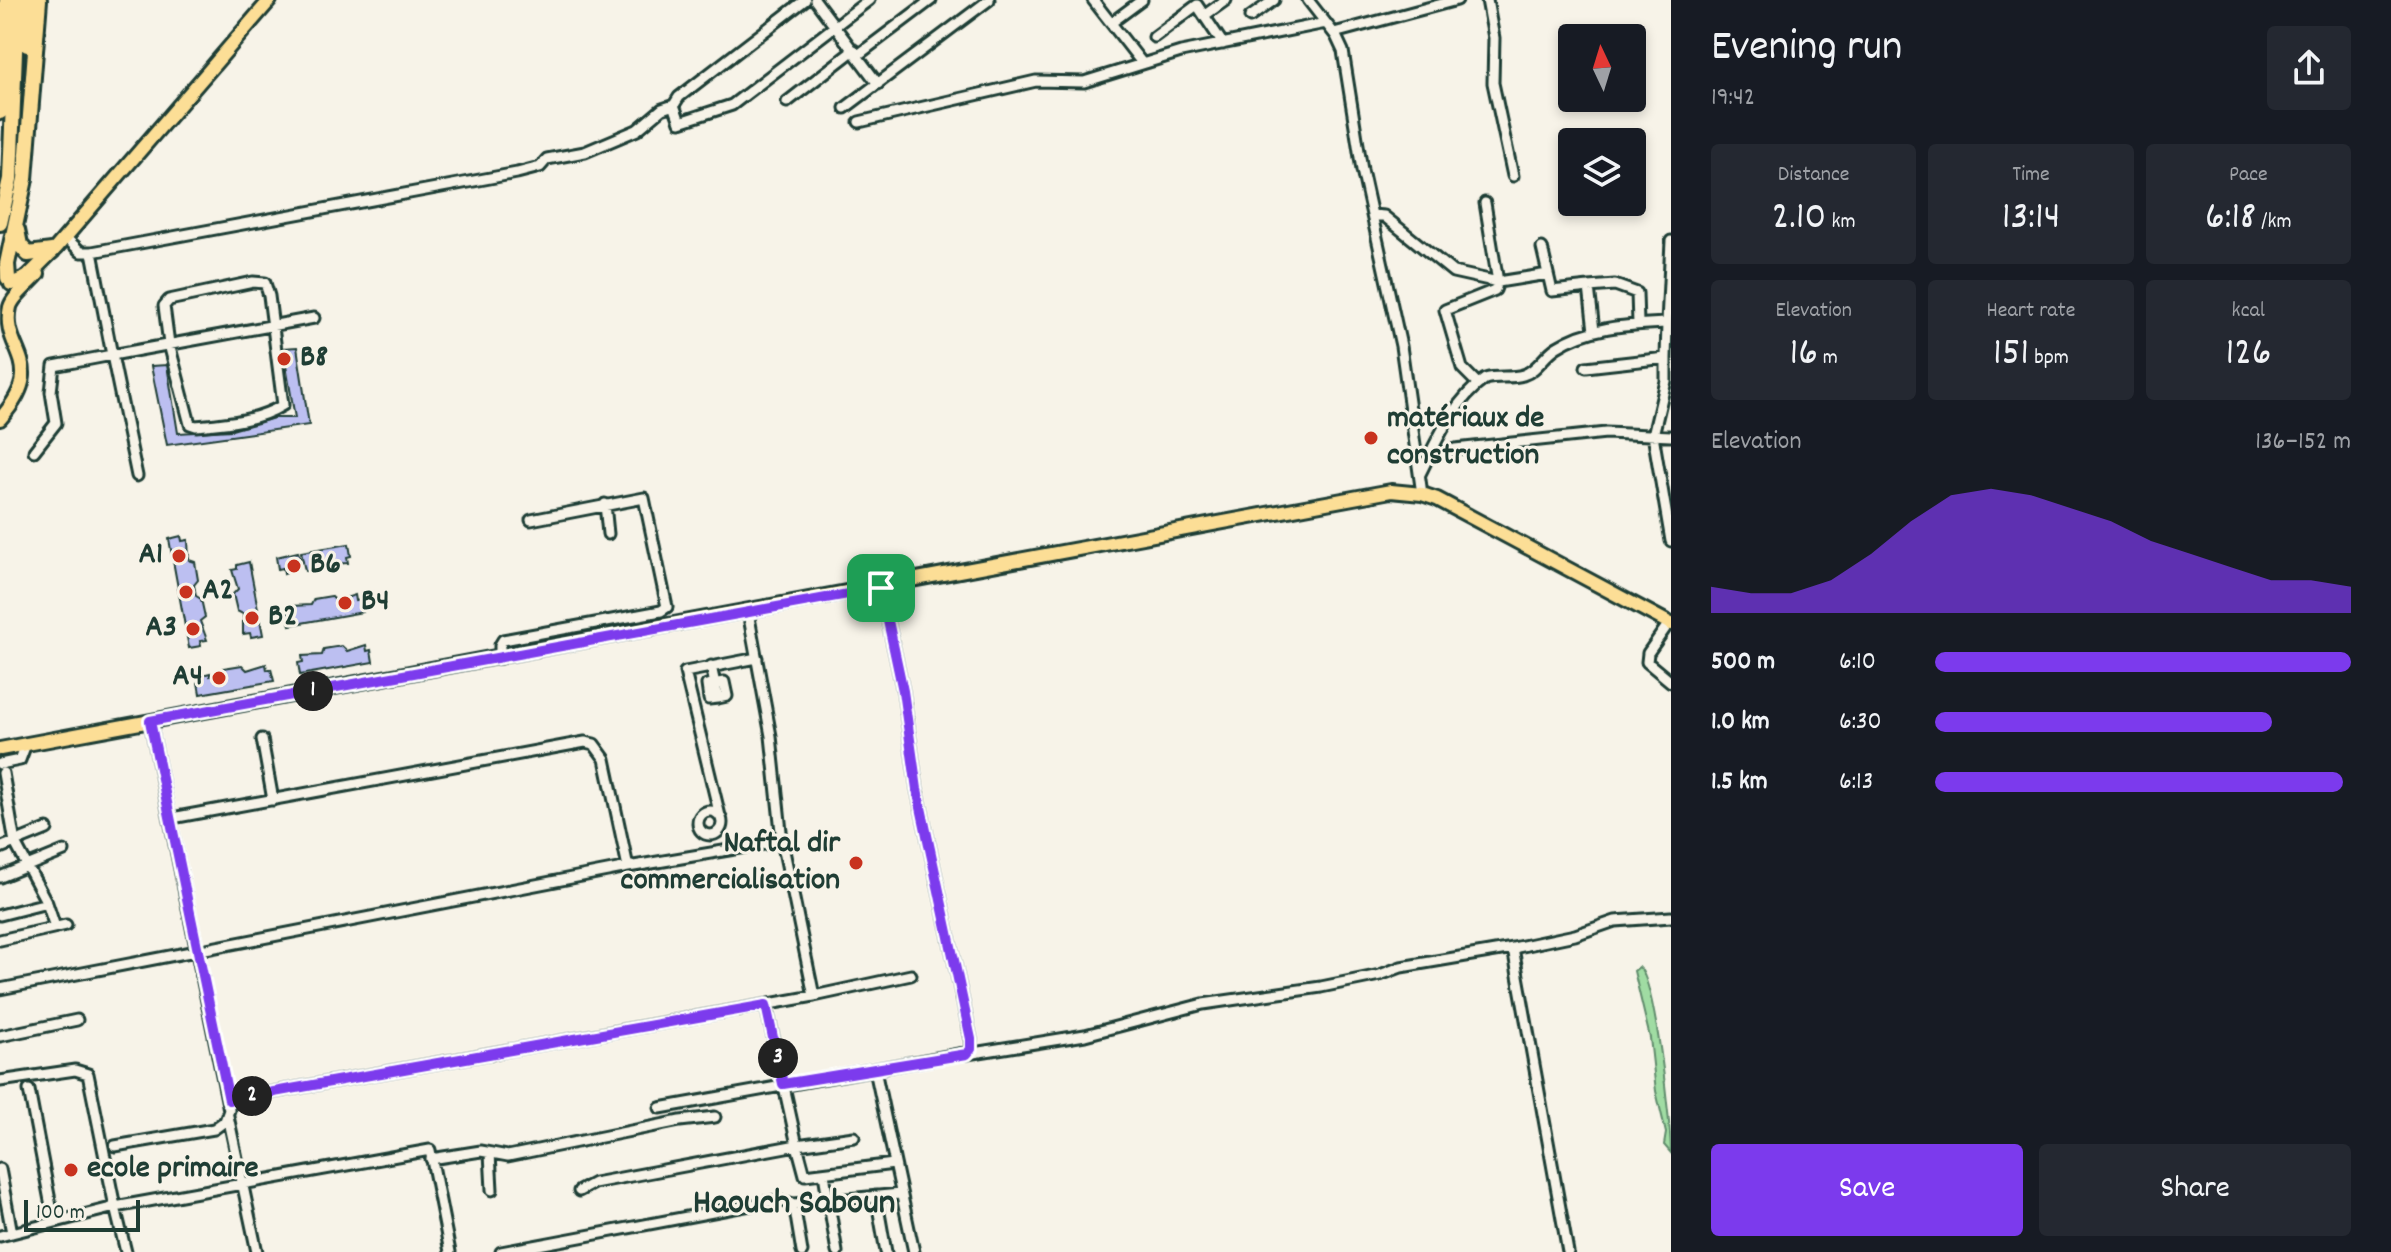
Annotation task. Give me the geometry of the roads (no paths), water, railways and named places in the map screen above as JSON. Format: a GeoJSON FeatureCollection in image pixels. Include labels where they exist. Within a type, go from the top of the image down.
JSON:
{"type":"FeatureCollection","features":[{"type":"Feature","properties":{"kind":"highway"},"geometry":{"type":"LineString","coordinates":[[0,112],[7,0]]}},
{"type":"Feature","properties":{"kind":"highway"},"geometry":{"type":"LineString","coordinates":[[0,223],[10,179],[17,0]]}},
{"type":"Feature","properties":{"kind":"highway"},"geometry":{"type":"LineString","coordinates":[[0,259],[19,184],[28,0]]}},
{"type":"Feature","properties":{"kind":"highway"},"geometry":{"type":"LineString","coordinates":[[6,277],[31,128],[39,0]]}},
{"type":"Feature","properties":{"kind":"highway"},"geometry":{"type":"LineString","coordinates":[[17,219],[17,234],[23,250],[33,255],[54,250]]}},
{"type":"Feature","properties":{"kind":"main road"},"geometry":{"type":"LineString","coordinates":[[0,419],[20,393],[21,364],[9,323],[6,277],[27,277],[54,250],[270,0]]}},
{"type":"Feature","properties":{"kind":"main road"},"geometry":{"type":"LineString","coordinates":[[0,317],[33,280],[54,250]]}},
{"type":"Feature","properties":{"kind":"main road"},"geometry":{"type":"LineString","coordinates":[[0,328],[21,364]]}},
{"type":"Feature","properties":{"kind":"main road"},"geometry":{"type":"LineString","coordinates":[[0,749],[1391,491],[1422,494],[1450,506],[1670,624]]}},
{"type":"Feature","properties":{"kind":"street"},"geometry":{"type":"LineString","coordinates":[[65,237],[81,252],[92,252],[540,167],[547,159],[585,152],[637,130],[662,109],[674,105],[684,92],[805,0]]}},
{"type":"Feature","properties":{"kind":"street"},"geometry":{"type":"LineString","coordinates":[[815,0],[878,84]]}},
{"type":"Feature","properties":{"kind":"street"},"geometry":{"type":"LineString","coordinates":[[674,105],[680,122],[732,105],[869,0]]}},
{"type":"Feature","properties":{"kind":"street"},"geometry":{"type":"LineString","coordinates":[[787,102],[931,0]]}},
{"type":"Feature","properties":{"kind":"street"},"geometry":{"type":"LineString","coordinates":[[845,108],[989,0]]}},
{"type":"Feature","properties":{"kind":"street"},"geometry":{"type":"LineString","coordinates":[[1093,0],[1142,63]]}},
{"type":"Feature","properties":{"kind":"street"},"geometry":{"type":"LineString","coordinates":[[1111,23],[1142,0]]}},
{"type":"Feature","properties":{"kind":"street"},"geometry":{"type":"LineString","coordinates":[[1205,15],[1226,0]]}},
{"type":"Feature","properties":{"kind":"street"},"geometry":{"type":"LineString","coordinates":[[1250,17],[1274,0]]}},
{"type":"Feature","properties":{"kind":"street"},"geometry":{"type":"LineString","coordinates":[[1308,0],[1334,33],[1343,51],[1372,215],[1401,346],[1422,494]]}},
{"type":"Feature","properties":{"kind":"street"},"geometry":{"type":"LineString","coordinates":[[1334,33],[1457,0]]}},
{"type":"Feature","properties":{"kind":"street"},"geometry":{"type":"LineString","coordinates":[[1487,0],[1494,38],[1493,83],[1513,176]]}},
{"type":"Feature","properties":{"kind":"street"},"geometry":{"type":"LineString","coordinates":[[1154,37],[1197,5],[1223,44]]}},
{"type":"Feature","properties":{"kind":"street"},"geometry":{"type":"LineString","coordinates":[[859,122],[1036,81],[1084,82],[1142,63],[1326,23]]}},
{"type":"Feature","properties":{"kind":"street"},"geometry":{"type":"LineString","coordinates":[[1478,384],[1462,368],[1445,310],[1495,290],[1498,282],[1485,203]]}},
{"type":"Feature","properties":{"kind":"street"},"geometry":{"type":"LineString","coordinates":[[1372,215],[1384,216],[1453,272],[1498,282],[1548,274]]}},
{"type":"Feature","properties":{"kind":"street"},"geometry":{"type":"LineString","coordinates":[[1671,241],[1666,381],[1653,435],[1671,541]]}},
{"type":"Feature","properties":{"kind":"street"},"geometry":{"type":"LineString","coordinates":[[1542,248],[1552,291],[1615,285],[1637,293],[1638,324]]}},
{"type":"Feature","properties":{"kind":"street"},"geometry":{"type":"LineString","coordinates":[[92,252],[137,476]]}},
{"type":"Feature","properties":{"kind":"street"},"geometry":{"type":"LineString","coordinates":[[253,282],[265,283],[283,405],[240,421],[190,424],[169,344],[163,312],[169,300],[253,282]]}},
{"type":"Feature","properties":{"kind":"street"},"geometry":{"type":"LineString","coordinates":[[1589,287],[1594,331]]}},
{"type":"Feature","properties":{"kind":"street"},"geometry":{"type":"LineString","coordinates":[[34,451],[56,423],[51,392],[54,366],[314,318]]}},
{"type":"Feature","properties":{"kind":"street"},"geometry":{"type":"LineString","coordinates":[[1420,474],[1438,438],[1478,384],[1492,377],[1521,376],[1531,372],[1554,349],[1594,331],[1668,320]]}},
{"type":"Feature","properties":{"kind":"street"},"geometry":{"type":"LineString","coordinates":[[1586,367],[1666,358]]}},
{"type":"Feature","properties":{"kind":"street"},"geometry":{"type":"LineString","coordinates":[[1428,458],[1455,449],[1606,433],[1671,436]]}},
{"type":"Feature","properties":{"kind":"street"},"geometry":{"type":"LineString","coordinates":[[500,658],[503,640],[661,611],[667,607],[647,499],[642,497],[531,520]]}},
{"type":"Feature","properties":{"kind":"street"},"geometry":{"type":"LineString","coordinates":[[605,504],[608,534]]}},
{"type":"Feature","properties":{"kind":"street"},"geometry":{"type":"LineString","coordinates":[[881,588],[903,691],[917,789],[971,1039],[971,1049],[967,1054]]}},
{"type":"Feature","properties":{"kind":"street"},"geometry":{"type":"LineString","coordinates":[[748,612],[771,736],[782,841],[814,996]]}},
{"type":"Feature","properties":{"kind":"street"},"geometry":{"type":"LineString","coordinates":[[1670,624],[1648,653],[1647,662],[1671,682]]}},
{"type":"Feature","properties":{"kind":"street"},"geometry":{"type":"LineString","coordinates":[[720,816],[685,672],[757,658]]}},
{"type":"Feature","properties":{"kind":"street"},"geometry":{"type":"LineString","coordinates":[[711,666],[715,684],[707,685],[709,699],[718,698]]}},
{"type":"Feature","properties":{"kind":"street"},"geometry":{"type":"LineString","coordinates":[[150,721],[229,1100],[228,1116],[257,1252]]}},
{"type":"Feature","properties":{"kind":"street"},"geometry":{"type":"LineString","coordinates":[[262,739],[273,800]]}},
{"type":"Feature","properties":{"kind":"street"},"geometry":{"type":"LineString","coordinates":[[172,818],[585,742],[594,744],[605,759],[628,867]]}},
{"type":"Feature","properties":{"kind":"street"},"geometry":{"type":"LineString","coordinates":[[0,940],[60,926],[15,843],[3,794],[2,768],[20,760],[26,744]]}},
{"type":"Feature","properties":{"kind":"street"},"geometry":{"type":"LineString","coordinates":[[0,825],[12,823]]}},
{"type":"Feature","properties":{"kind":"street"},"geometry":{"type":"LineString","coordinates":[[0,848],[47,829]]}},
{"type":"Feature","properties":{"kind":"street"},"geometry":{"type":"LineString","coordinates":[[0,989],[628,867],[782,841]]}},
{"type":"Feature","properties":{"kind":"street"},"geometry":{"type":"LineString","coordinates":[[0,877],[64,851]]}},
{"type":"Feature","properties":{"kind":"street"},"geometry":{"type":"LineString","coordinates":[[0,915],[47,903]]}},
{"type":"Feature","properties":{"kind":"street"},"geometry":{"type":"LineString","coordinates":[[660,1108],[783,1084],[1085,1035],[1203,1004],[1372,977],[1401,967],[1575,935],[1615,921],[1671,917]]}},
{"type":"Feature","properties":{"kind":"street"},"geometry":{"type":"LineString","coordinates":[[1513,948],[1568,1252]]}},
{"type":"Feature","properties":{"kind":"street"},"geometry":{"type":"LineString","coordinates":[[229,1100],[766,1005],[911,975]]}},
{"type":"Feature","properties":{"kind":"street"},"geometry":{"type":"LineString","coordinates":[[766,1005],[805,1175],[894,1164]]}},
{"type":"Feature","properties":{"kind":"street"},"geometry":{"type":"LineString","coordinates":[[0,1036],[77,1020]]}},
{"type":"Feature","properties":{"kind":"street"},"geometry":{"type":"LineString","coordinates":[[0,1081],[75,1070],[88,1074],[126,1252]]}},
{"type":"Feature","properties":{"kind":"street"},"geometry":{"type":"LineString","coordinates":[[875,1070],[914,1252]]}},
{"type":"Feature","properties":{"kind":"street"},"geometry":{"type":"LineString","coordinates":[[29,1090],[54,1222]]}},
{"type":"Feature","properties":{"kind":"street"},"geometry":{"type":"LineString","coordinates":[[115,1146],[214,1129],[228,1116]]}},
{"type":"Feature","properties":{"kind":"street"},"geometry":{"type":"LineString","coordinates":[[431,1159],[481,1151],[508,1156],[715,1117]]}},
{"type":"Feature","properties":{"kind":"street"},"geometry":{"type":"LineString","coordinates":[[579,1191],[594,1183],[854,1137]]}},
{"type":"Feature","properties":{"kind":"street"},"geometry":{"type":"LineString","coordinates":[[0,1236],[115,1207],[430,1150],[450,1252]]}},
{"type":"Feature","properties":{"kind":"street"},"geometry":{"type":"LineString","coordinates":[[490,1153],[492,1190]]}},
{"type":"Feature","properties":{"kind":"street"},"geometry":{"type":"LineString","coordinates":[[0,1169],[12,1233]]}},
{"type":"Feature","properties":{"kind":"street"},"geometry":{"type":"LineString","coordinates":[[824,1174],[826,1201],[837,1252]]}},
{"type":"Feature","properties":{"kind":"street"},"geometry":{"type":"LineString","coordinates":[[501,1252],[777,1200],[794,1204],[900,1194]]}},
{"type":"Feature","properties":{"kind":"street"},"geometry":{"type":"LineString","coordinates":[[876,1196],[886,1252]]}},
{"type":"Feature","properties":{"kind":"street"},"geometry":{"type":"LineString","coordinates":[[794,1204],[802,1252]]}},
{"type":"Feature","properties":{"kind":"place","name":"B8"},"geometry":{"type":"Point","coordinates":[284,359]}},
{"type":"Feature","properties":{"kind":"place","name":"matériaux de construction"},"geometry":{"type":"Point","coordinates":[1371,438]}},
{"type":"Feature","properties":{"kind":"place","name":"A1"},"geometry":{"type":"Point","coordinates":[179,556]}},
{"type":"Feature","properties":{"kind":"place","name":"B6"},"geometry":{"type":"Point","coordinates":[294,566]}},
{"type":"Feature","properties":{"kind":"place","name":"A2"},"geometry":{"type":"Point","coordinates":[186,592]}},
{"type":"Feature","properties":{"kind":"place","name":"B4"},"geometry":{"type":"Point","coordinates":[345,603]}},
{"type":"Feature","properties":{"kind":"place","name":"B2"},"geometry":{"type":"Point","coordinates":[252,618]}},
{"type":"Feature","properties":{"kind":"place","name":"A3"},"geometry":{"type":"Point","coordinates":[193,629]}},
{"type":"Feature","properties":{"kind":"place","name":"A4"},"geometry":{"type":"Point","coordinates":[219,678]}},
{"type":"Feature","properties":{"kind":"place","name":"Naftal dir commercialisation"},"geometry":{"type":"Point","coordinates":[856,863]}},
{"type":"Feature","properties":{"kind":"place","name":"ecole primaire"},"geometry":{"type":"Point","coordinates":[71,1170]}},
{"type":"Feature","properties":{"kind":"district","name":"Haouch Saboun"},"geometry":{"type":"Point","coordinates":[794,1205]}}]}
